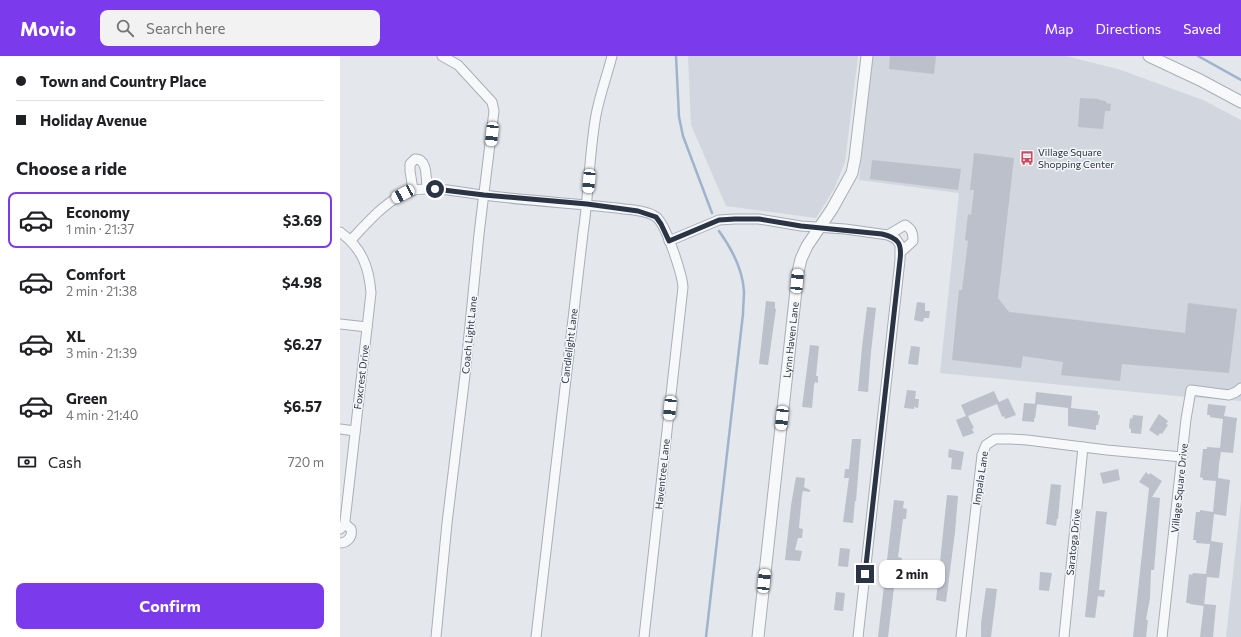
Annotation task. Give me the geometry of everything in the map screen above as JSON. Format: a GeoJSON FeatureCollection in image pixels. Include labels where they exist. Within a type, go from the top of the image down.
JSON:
{"type":"FeatureCollection","features":[{"type":"Feature","properties":{"kind":"street","name":"Coach Light Lane"},"geometry":{"type":"LineString","coordinates":[[436,637],[447,523],[494,112],[492,102],[458,65],[442,56]]}},
{"type":"Feature","properties":{"kind":"street","name":"Candlelight Lane"},"geometry":{"type":"LineString","coordinates":[[536,637],[596,116],[612,56]]}},
{"type":"Feature","properties":{"kind":"street","name":"Lynn Haven Lane"},"geometry":{"type":"LineString","coordinates":[[758,637],[798,272],[801,259],[807,246],[832,209],[852,173],[867,56]]}},
{"type":"Feature","properties":{"kind":"street"},"geometry":{"type":"LineString","coordinates":[[1149,56],[1200,80],[1241,102]]}},
{"type":"Feature","properties":{"kind":"street"},"geometry":{"type":"LineString","coordinates":[[351,240],[395,199],[413,190],[410,164],[415,159],[422,161],[425,168],[427,189]]}},
{"type":"Feature","properties":{"kind":"street","name":"Haventree Lane"},"geometry":{"type":"LineString","coordinates":[[413,190],[427,189],[456,191],[484,195],[587,204],[638,211],[656,217],[661,224],[682,277],[683,287],[644,637]]}},
{"type":"Feature","properties":{"kind":"street"},"geometry":{"type":"LineString","coordinates":[[669,241],[719,220],[759,219],[801,226],[845,229],[888,235],[896,240],[900,245],[901,252],[858,637]]}},
{"type":"Feature","properties":{"kind":"street"},"geometry":{"type":"LineString","coordinates":[[888,235],[905,225],[910,228],[913,234],[913,241],[901,252]]}},
{"type":"Feature","properties":{"kind":"street","name":"Foxcrest Drive"},"geometry":{"type":"LineString","coordinates":[[340,232],[351,240],[364,260],[370,276],[371,293],[342,527]]}},
{"type":"Feature","properties":{"kind":"street"},"geometry":{"type":"LineString","coordinates":[[340,324],[367,327]]}},
{"type":"Feature","properties":{"kind":"street","name":"Village Square Drive"},"geometry":{"type":"LineString","coordinates":[[1162,637],[1186,419],[1191,390],[1229,394],[1236,392],[1241,388]]}},
{"type":"Feature","properties":{"kind":"street"},"geometry":{"type":"LineString","coordinates":[[340,429],[355,431]]}},
{"type":"Feature","properties":{"kind":"street","name":"Impala Lane"},"geometry":{"type":"LineString","coordinates":[[961,637],[982,455],[986,445],[995,439],[1027,440],[1182,457]]}},
{"type":"Feature","properties":{"kind":"street","name":"Saratoga Drive"},"geometry":{"type":"LineString","coordinates":[[1064,637],[1083,447]]}},
{"type":"Feature","properties":{"kind":"street"},"geometry":{"type":"LineString","coordinates":[[340,543],[344,543],[350,539],[352,534],[352,529],[342,527]]}},
{"type":"Feature","properties":{"kind":"shaded area"},"geometry":{"type":"Polygon","coordinates":[[[688,56],[858,56],[845,162],[834,189],[816,218],[726,206],[691,125],[688,56]]]}},
{"type":"Feature","properties":{"kind":"shaded area"},"geometry":{"type":"Polygon","coordinates":[[[873,56],[1065,56],[1118,69],[1203,100],[1241,120],[1241,401],[940,373],[959,193],[859,180],[873,56]]]}},
{"type":"Feature","properties":{"kind":"shaded area"},"geometry":{"type":"Polygon","coordinates":[[[1241,501],[1241,637],[1226,637],[1241,501]]]}},
{"type":"Feature","properties":{"kind":"building"},"geometry":{"type":"Polygon","coordinates":[[[890,56],[936,56],[934,74],[889,69],[890,56]]]}},
{"type":"Feature","properties":{"kind":"building"},"geometry":{"type":"Polygon","coordinates":[[[1080,98],[1099,99],[1111,104],[1110,111],[1105,111],[1103,129],[1078,127],[1080,98]]]}},
{"type":"Feature","properties":{"kind":"building"},"geometry":{"type":"Polygon","coordinates":[[[974,153],[1014,158],[998,298],[1009,312],[1185,333],[1188,303],[1237,309],[1229,373],[1122,364],[1120,381],[1061,375],[1063,362],[1023,356],[1021,368],[952,360],[959,290],[962,290],[968,241],[965,240],[968,214],[971,215],[974,190],[970,190],[974,153]]]}},
{"type":"Feature","properties":{"kind":"building"},"geometry":{"type":"Polygon","coordinates":[[[872,160],[961,169],[958,190],[870,179],[872,160]]]}},
{"type":"Feature","properties":{"kind":"building"},"geometry":{"type":"Polygon","coordinates":[[[766,301],[775,302],[776,309],[768,365],[759,364],[766,301]]]}},
{"type":"Feature","properties":{"kind":"building"},"geometry":{"type":"Polygon","coordinates":[[[917,302],[925,303],[925,311],[930,311],[929,318],[924,318],[923,322],[914,320],[917,302]]]}},
{"type":"Feature","properties":{"kind":"building"},"geometry":{"type":"Polygon","coordinates":[[[867,307],[876,308],[868,392],[858,391],[867,307]]]}},
{"type":"Feature","properties":{"kind":"building"},"geometry":{"type":"Polygon","coordinates":[[[810,345],[819,346],[816,376],[818,376],[818,383],[815,382],[814,385],[812,408],[802,407],[810,345]]]}},
{"type":"Feature","properties":{"kind":"building"},"geometry":{"type":"Polygon","coordinates":[[[911,346],[920,347],[918,365],[908,364],[911,346]]]}},
{"type":"Feature","properties":{"kind":"building"},"geometry":{"type":"Polygon","coordinates":[[[907,390],[916,391],[915,399],[919,399],[918,408],[904,408],[907,390]]]}},
{"type":"Feature","properties":{"kind":"building"},"geometry":{"type":"Polygon","coordinates":[[[994,391],[999,402],[1008,398],[1016,415],[1005,419],[1004,416],[1002,417],[997,404],[968,416],[974,428],[972,429],[974,433],[963,437],[956,420],[966,416],[961,405],[994,391]]]}},
{"type":"Feature","properties":{"kind":"building"},"geometry":{"type":"Polygon","coordinates":[[[1036,392],[1072,396],[1071,408],[1098,411],[1098,415],[1100,415],[1098,425],[1096,425],[1096,430],[1068,426],[1068,408],[1035,404],[1036,392]]]}},
{"type":"Feature","properties":{"kind":"building"},"geometry":{"type":"Polygon","coordinates":[[[1024,403],[1037,404],[1034,422],[1022,421],[1024,403]]]}},
{"type":"Feature","properties":{"kind":"building"},"geometry":{"type":"Polygon","coordinates":[[[1208,404],[1226,406],[1224,416],[1237,418],[1233,453],[1221,452],[1219,464],[1218,478],[1230,480],[1226,516],[1214,514],[1211,541],[1223,543],[1219,578],[1207,577],[1204,606],[1186,603],[1189,574],[1206,574],[1210,544],[1196,543],[1196,540],[1193,540],[1196,512],[1200,512],[1200,510],[1213,512],[1216,481],[1203,480],[1203,478],[1200,477],[1203,449],[1207,449],[1207,447],[1220,448],[1223,419],[1210,417],[1210,415],[1207,415],[1208,404]]]}},
{"type":"Feature","properties":{"kind":"building"},"geometry":{"type":"Polygon","coordinates":[[[1159,414],[1168,421],[1166,424],[1168,425],[1162,434],[1160,433],[1158,436],[1149,430],[1159,414]]]}},
{"type":"Feature","properties":{"kind":"building"},"geometry":{"type":"Polygon","coordinates":[[[1133,415],[1143,416],[1141,434],[1131,433],[1131,429],[1129,428],[1130,418],[1132,419],[1133,415]]]}},
{"type":"Feature","properties":{"kind":"building"},"geometry":{"type":"Polygon","coordinates":[[[852,439],[861,439],[853,523],[843,522],[849,478],[844,478],[845,469],[849,469],[852,439]]]}},
{"type":"Feature","properties":{"kind":"building"},"geometry":{"type":"Polygon","coordinates":[[[949,449],[964,452],[961,470],[951,469],[952,458],[948,457],[949,449]]]}},
{"type":"Feature","properties":{"kind":"building"},"geometry":{"type":"Polygon","coordinates":[[[1118,469],[1120,480],[1103,484],[1100,473],[1118,469]]]}},
{"type":"Feature","properties":{"kind":"building"},"geometry":{"type":"Polygon","coordinates":[[[1146,472],[1162,481],[1152,497],[1160,498],[1154,570],[1151,570],[1150,598],[1146,620],[1148,620],[1146,637],[1133,637],[1149,488],[1139,482],[1146,472]]]}},
{"type":"Feature","properties":{"kind":"building"},"geometry":{"type":"Polygon","coordinates":[[[796,477],[805,478],[804,487],[810,490],[810,492],[803,491],[802,495],[799,528],[803,529],[802,538],[798,538],[795,550],[802,551],[800,561],[785,560],[791,505],[796,477]]]}},
{"type":"Feature","properties":{"kind":"building"},"geometry":{"type":"Polygon","coordinates":[[[1051,484],[1061,485],[1056,526],[1046,524],[1051,484]]]}},
{"type":"Feature","properties":{"kind":"building"},"geometry":{"type":"Polygon","coordinates":[[[947,495],[958,496],[946,602],[936,600],[947,495]]]}},
{"type":"Feature","properties":{"kind":"building"},"geometry":{"type":"Polygon","coordinates":[[[894,500],[904,501],[903,508],[907,509],[906,519],[903,519],[898,557],[902,558],[901,563],[897,563],[888,637],[878,637],[894,500]]]}},
{"type":"Feature","properties":{"kind":"building"},"geometry":{"type":"Polygon","coordinates":[[[1096,511],[1107,512],[1099,590],[1105,590],[1104,597],[1098,596],[1095,618],[1085,617],[1096,511]]]}},
{"type":"Feature","properties":{"kind":"building"},"geometry":{"type":"Polygon","coordinates":[[[840,548],[850,549],[848,567],[838,566],[840,548]]]}},
{"type":"Feature","properties":{"kind":"building"},"geometry":{"type":"Polygon","coordinates":[[[1040,572],[1052,573],[1049,591],[1039,590],[1040,572]]]}},
{"type":"Feature","properties":{"kind":"building"},"geometry":{"type":"Polygon","coordinates":[[[986,588],[997,589],[991,637],[981,637],[981,623],[986,588]]]}},
{"type":"Feature","properties":{"kind":"building"},"geometry":{"type":"Polygon","coordinates":[[[836,592],[845,593],[843,611],[834,610],[836,592]]]}},
{"type":"Feature","properties":{"kind":"building"},"geometry":{"type":"Polygon","coordinates":[[[1204,604],[1216,605],[1213,637],[1200,637],[1204,604]]]}},
{"type":"Feature","properties":{"kind":"waterway"},"geometry":{"type":"LineString","coordinates":[[676,56],[679,117],[683,136],[712,213]]}},
{"type":"Feature","properties":{"kind":"waterway"},"geometry":{"type":"LineString","coordinates":[[1198,56],[1241,80]]}},
{"type":"Feature","properties":{"kind":"waterway"},"geometry":{"type":"LineString","coordinates":[[706,637],[744,295],[742,276],[739,268],[732,252],[719,231]]}},
{"type":"Feature","properties":{"kind":"place","name":"Village Square Shopping Center"},"geometry":{"type":"Point","coordinates":[1027,158]}},
{"type":"Feature","properties":{"kind":"route"},"geometry":{"type":"LineString","coordinates":[[435,189],[587,204],[638,211],[656,217],[669,241],[719,220],[735,219],[759,219],[801,226],[845,229],[888,235],[896,240],[900,245],[901,252],[865,574]]}}]}
